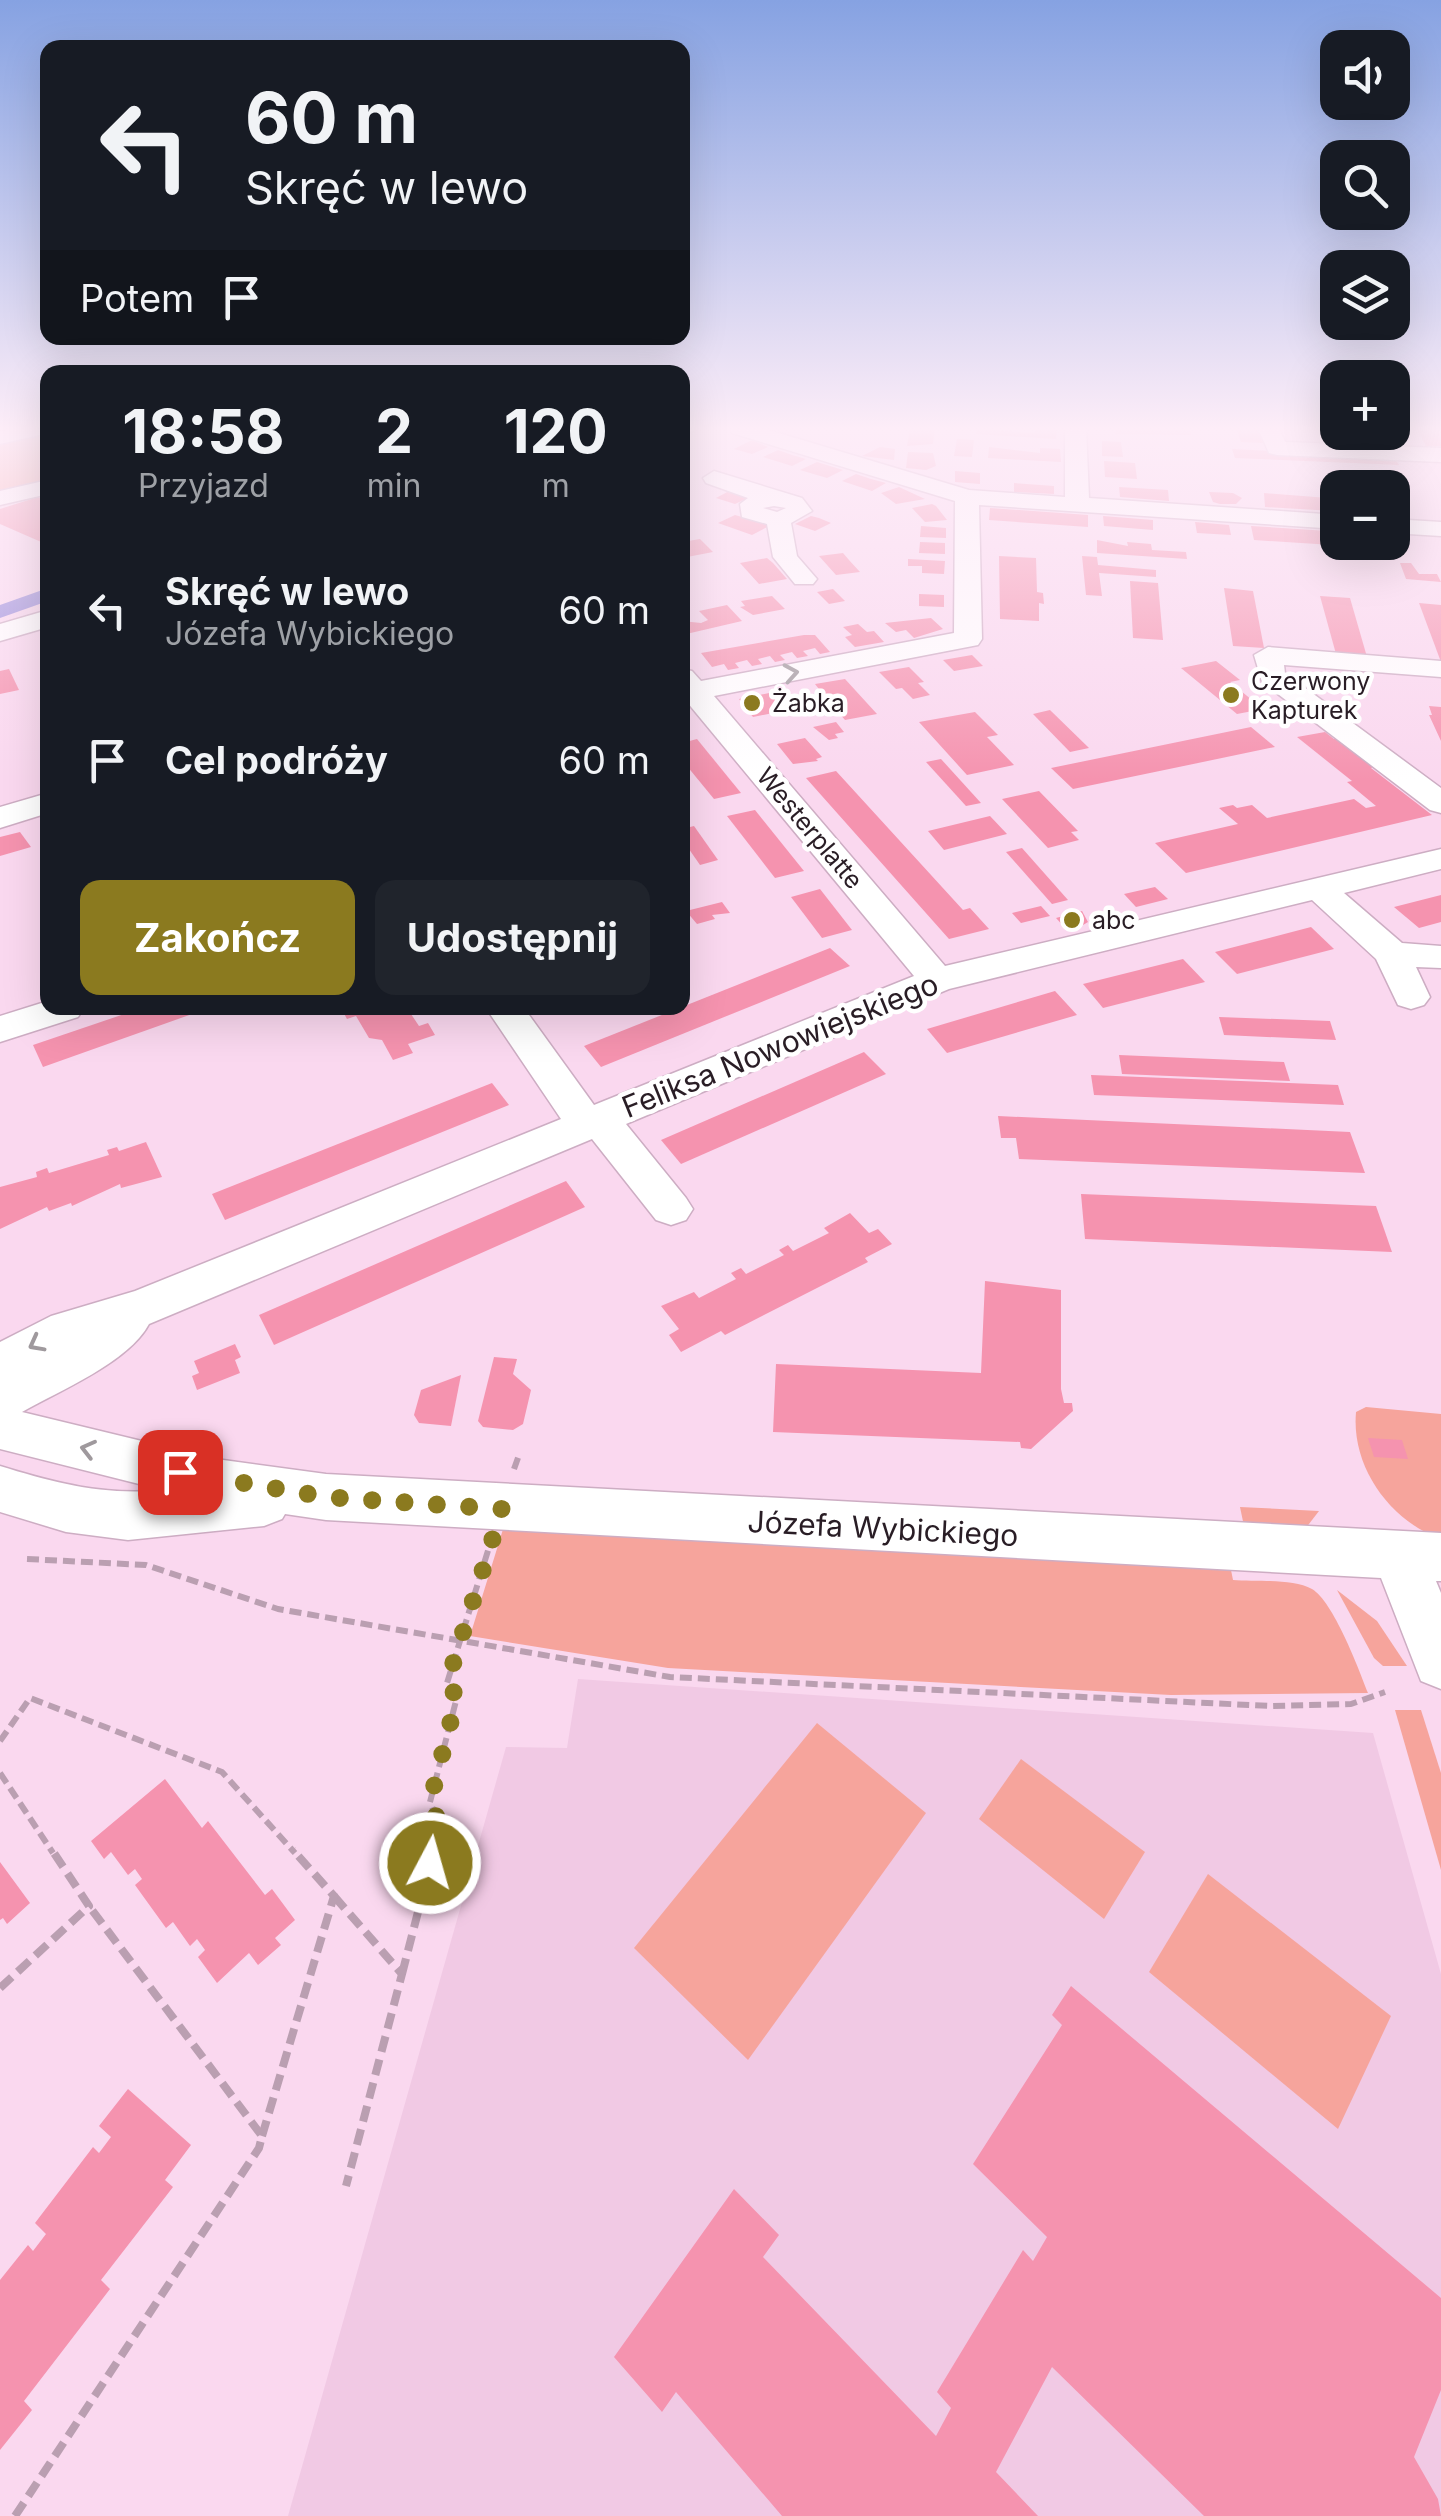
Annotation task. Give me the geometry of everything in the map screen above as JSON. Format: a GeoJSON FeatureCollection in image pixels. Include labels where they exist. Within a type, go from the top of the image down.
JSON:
{"type":"FeatureCollection","features":[{"type":"Feature","properties":{"kind":"street"},"geometry":{"type":"LineString","coordinates":[[787,545],[785,557],[804,579]]}},
{"type":"Feature","properties":{"kind":"street"},"geometry":{"type":"LineString","coordinates":[[690,684],[968,638],[968,545]]}},
{"type":"Feature","properties":{"kind":"street"},"geometry":{"type":"LineString","coordinates":[[0,633],[40,620]]}},
{"type":"Feature","properties":{"kind":"street"},"geometry":{"type":"LineString","coordinates":[[1441,669],[1268,655],[1272,676],[1441,803]]}},
{"type":"Feature","properties":{"kind":"street","name":"Westerplatte"},"geometry":{"type":"LineString","coordinates":[[690,685],[937,980]]}},
{"type":"Feature","properties":{"kind":"street"},"geometry":{"type":"LineString","coordinates":[[0,818],[40,810]]}},
{"type":"Feature","properties":{"kind":"street","name":"Feliksa Nowowiejskiego"},"geometry":{"type":"LineString","coordinates":[[0,1370],[19,1353],[64,1329],[144,1307],[937,980],[1441,859]]}},
{"type":"Feature","properties":{"kind":"street"},"geometry":{"type":"LineString","coordinates":[[1321,890],[1392,954],[1411,997]]}},
{"type":"Feature","properties":{"kind":"street"},"geometry":{"type":"LineString","coordinates":[[1392,954],[1441,957]]}},
{"type":"Feature","properties":{"kind":"street"},"geometry":{"type":"LineString","coordinates":[[0,1028],[42,1015]]}},
{"type":"Feature","properties":{"kind":"street"},"geometry":{"type":"LineString","coordinates":[[510,1015],[592,1120],[672,1208]]}},
{"type":"Feature","properties":{"kind":"street","name":"Feliksa Nowowiejskiego"},"geometry":{"type":"LineString","coordinates":[[0,1400],[89,1351],[144,1307]]}},
{"type":"Feature","properties":{"kind":"street","name":"Józefa Wybickiego"},"geometry":{"type":"LineString","coordinates":[[0,1428],[216,1480],[326,1497],[1420,1556]]}},
{"type":"Feature","properties":{"kind":"street","name":"Józefa Wybickiego"},"geometry":{"type":"LineString","coordinates":[[0,1488],[66,1508],[128,1517],[326,1497]]}},
{"type":"Feature","properties":{"kind":"street"},"geometry":{"type":"LineString","coordinates":[[1420,1556],[1441,1662]]}},
{"type":"Feature","properties":{"kind":"path"},"geometry":{"type":"LineString","coordinates":[[346,2186],[440,1826],[430,1802],[457,1697],[447,1683],[519,1454]]}},
{"type":"Feature","properties":{"kind":"path"},"geometry":{"type":"LineString","coordinates":[[27,1560],[146,1565],[278,1609],[670,1677],[1270,1706],[1351,1704],[1386,1692]]}},
{"type":"Feature","properties":{"kind":"path"},"geometry":{"type":"LineString","coordinates":[[0,1741],[30,1698],[222,1772],[402,1974]]}},
{"type":"Feature","properties":{"kind":"path"},"geometry":{"type":"LineString","coordinates":[[0,1773],[89,1906],[262,2136]]}},
{"type":"Feature","properties":{"kind":"path"},"geometry":{"type":"LineString","coordinates":[[15,2516],[259,2148],[334,1896]]}},
{"type":"Feature","properties":{"kind":"path"},"geometry":{"type":"LineString","coordinates":[[0,1988],[89,1906]]}},
{"type":"Feature","properties":{"kind":"shaded area"},"geometry":{"type":"Polygon","coordinates":[[[1366,1407],[1441,1414],[1441,1539],[1422,1531],[1390,1505],[1367,1472],[1356,1433],[1356,1412],[1366,1407]]]}},
{"type":"Feature","properties":{"kind":"shaded area"},"geometry":{"type":"Polygon","coordinates":[[[1240,1507],[1319,1511],[1302,1533],[1245,1531],[1240,1507]]]}},
{"type":"Feature","properties":{"kind":"shaded area"},"geometry":{"type":"Polygon","coordinates":[[[504,1526],[1230,1565],[1233,1580],[1294,1583],[1320,1596],[1345,1636],[1368,1693],[1171,1695],[668,1668],[470,1636],[504,1526]]]}},
{"type":"Feature","properties":{"kind":"shaded area"},"geometry":{"type":"Polygon","coordinates":[[[1337,1590],[1377,1621],[1407,1666],[1383,1666],[1374,1658],[1337,1590]]]}},
{"type":"Feature","properties":{"kind":"shaded area"},"geometry":{"type":"Polygon","coordinates":[[[578,1679],[1373,1733],[1441,1974],[1441,2516],[288,2516],[506,1747],[567,1748],[578,1679]]]}},
{"type":"Feature","properties":{"kind":"shaded area"},"geometry":{"type":"Polygon","coordinates":[[[1395,1710],[1421,1710],[1441,1773],[1441,1870],[1395,1710]]]}},
{"type":"Feature","properties":{"kind":"shaded area"},"geometry":{"type":"Polygon","coordinates":[[[817,1723],[926,1813],[748,2060],[634,1948],[817,1723]]]}},
{"type":"Feature","properties":{"kind":"shaded area"},"geometry":{"type":"Polygon","coordinates":[[[1021,1759],[1145,1852],[1104,1919],[979,1819],[1021,1759]]]}},
{"type":"Feature","properties":{"kind":"shaded area"},"geometry":{"type":"Polygon","coordinates":[[[1208,1874],[1391,2016],[1338,2129],[1149,1972],[1208,1874]]]}},
{"type":"Feature","properties":{"kind":"building"},"geometry":{"type":"Polygon","coordinates":[[[690,545],[706,545],[713,552],[690,556],[690,545]]]}},
{"type":"Feature","properties":{"kind":"building"},"geometry":{"type":"Polygon","coordinates":[[[920,545],[945,545],[945,554],[919,553],[920,545]]]}},
{"type":"Feature","properties":{"kind":"building"},"geometry":{"type":"Polygon","coordinates":[[[1097,545],[1151,545],[1152,550],[1186,552],[1187,559],[1097,553],[1097,545]]]}},
{"type":"Feature","properties":{"kind":"building"},"geometry":{"type":"Polygon","coordinates":[[[843,553],[860,572],[836,575],[819,556],[843,553]]]}},
{"type":"Feature","properties":{"kind":"building"},"geometry":{"type":"Polygon","coordinates":[[[999,556],[1036,558],[1037,592],[1043,593],[1044,604],[1039,603],[1039,621],[1000,619],[999,556]]]}},
{"type":"Feature","properties":{"kind":"building"},"geometry":{"type":"Polygon","coordinates":[[[1082,556],[1097,557],[1098,565],[1156,570],[1156,577],[1099,573],[1102,596],[1086,595],[1082,556]]]}},
{"type":"Feature","properties":{"kind":"building"},"geometry":{"type":"Polygon","coordinates":[[[767,558],[787,579],[759,584],[740,563],[767,558]]]}},
{"type":"Feature","properties":{"kind":"building"},"geometry":{"type":"Polygon","coordinates":[[[908,559],[945,561],[944,574],[922,573],[922,566],[908,566],[908,559]]]}},
{"type":"Feature","properties":{"kind":"building"},"geometry":{"type":"Polygon","coordinates":[[[1400,563],[1411,563],[1419,574],[1437,574],[1441,582],[1406,579],[1400,563]]]}},
{"type":"Feature","properties":{"kind":"building"},"geometry":{"type":"Polygon","coordinates":[[[1130,581],[1158,583],[1163,640],[1133,638],[1130,581]]]}},
{"type":"Feature","properties":{"kind":"building"},"geometry":{"type":"Polygon","coordinates":[[[1224,588],[1253,591],[1264,648],[1233,646],[1224,588]]]}},
{"type":"Feature","properties":{"kind":"building"},"geometry":{"type":"Polygon","coordinates":[[[833,589],[845,601],[829,604],[817,592],[833,589]]]}},
{"type":"Feature","properties":{"kind":"building"},"geometry":{"type":"Polygon","coordinates":[[[919,594],[944,595],[944,607],[919,606],[919,594]]]}},
{"type":"Feature","properties":{"kind":"building"},"geometry":{"type":"Polygon","coordinates":[[[772,596],[785,609],[753,615],[740,607],[745,606],[741,601],[772,596]]]}},
{"type":"Feature","properties":{"kind":"building"},"geometry":{"type":"Polygon","coordinates":[[[1320,596],[1350,598],[1367,657],[1336,654],[1320,596]]]}},
{"type":"Feature","properties":{"kind":"building"},"geometry":{"type":"Polygon","coordinates":[[[1419,603],[1441,605],[1441,662],[1419,603]]]}},
{"type":"Feature","properties":{"kind":"building"},"geometry":{"type":"Polygon","coordinates":[[[727,605],[742,621],[690,633],[690,622],[708,620],[699,611],[727,605]]]}},
{"type":"Feature","properties":{"kind":"building"},"geometry":{"type":"Polygon","coordinates":[[[931,618],[943,629],[914,638],[906,630],[896,632],[885,623],[931,618]]]}},
{"type":"Feature","properties":{"kind":"building"},"geometry":{"type":"Polygon","coordinates":[[[858,624],[867,632],[874,631],[884,642],[855,647],[845,637],[852,635],[843,627],[858,624]]]}},
{"type":"Feature","properties":{"kind":"building"},"geometry":{"type":"Polygon","coordinates":[[[815,635],[830,652],[820,654],[815,648],[803,651],[808,656],[797,658],[792,652],[780,655],[785,660],[775,662],[770,656],[758,659],[762,664],[752,666],[747,660],[735,663],[739,668],[728,670],[724,664],[712,667],[701,653],[815,635]]]}},
{"type":"Feature","properties":{"kind":"building"},"geometry":{"type":"Polygon","coordinates":[[[972,655],[983,666],[954,671],[943,660],[972,655]]]}},
{"type":"Feature","properties":{"kind":"building","name":"Czerwony Kapturek"},"geometry":{"type":"Polygon","coordinates":[[[1216,661],[1240,680],[1230,682],[1263,709],[1237,714],[1181,668],[1216,661]]]}},
{"type":"Feature","properties":{"kind":"building"},"geometry":{"type":"Polygon","coordinates":[[[909,667],[930,695],[913,699],[879,672],[909,667]]]}},
{"type":"Feature","properties":{"kind":"building"},"geometry":{"type":"Polygon","coordinates":[[[9,669],[19,690],[0,694],[0,671],[9,669]]]}},
{"type":"Feature","properties":{"kind":"building"},"geometry":{"type":"Polygon","coordinates":[[[845,679],[877,714],[845,720],[833,706],[841,705],[829,702],[815,684],[845,679]]]}},
{"type":"Feature","properties":{"kind":"building"},"geometry":{"type":"Polygon","coordinates":[[[774,692],[788,710],[753,717],[739,699],[774,692]]]}},
{"type":"Feature","properties":{"kind":"building"},"geometry":{"type":"Polygon","coordinates":[[[1429,706],[1441,707],[1441,741],[1429,715],[1429,706]]]}},
{"type":"Feature","properties":{"kind":"building"},"geometry":{"type":"Polygon","coordinates":[[[1050,710],[1089,748],[1070,752],[1033,714],[1050,710]]]}},
{"type":"Feature","properties":{"kind":"building"},"geometry":{"type":"Polygon","coordinates":[[[975,712],[998,735],[987,737],[1014,765],[967,775],[919,722],[975,712]]]}},
{"type":"Feature","properties":{"kind":"building"},"geometry":{"type":"Polygon","coordinates":[[[836,722],[844,732],[829,740],[813,727],[836,722]]]}},
{"type":"Feature","properties":{"kind":"building"},"geometry":{"type":"Polygon","coordinates":[[[1251,727],[1275,747],[1073,789],[1051,768],[1251,727]]]}},
{"type":"Feature","properties":{"kind":"building"},"geometry":{"type":"Polygon","coordinates":[[[1325,732],[1376,766],[1371,768],[1432,815],[1186,873],[1155,843],[1238,824],[1219,808],[1233,805],[1252,805],[1267,818],[1354,799],[1366,808],[1376,806],[1347,782],[1352,781],[1297,737],[1325,732]]]}},
{"type":"Feature","properties":{"kind":"building"},"geometry":{"type":"Polygon","coordinates":[[[805,738],[822,757],[818,761],[793,764],[777,744],[805,738]]]}},
{"type":"Feature","properties":{"kind":"building"},"geometry":{"type":"Polygon","coordinates":[[[697,739],[741,793],[714,799],[690,770],[690,741],[697,739]]]}},
{"type":"Feature","properties":{"kind":"building"},"geometry":{"type":"Polygon","coordinates":[[[941,759],[981,803],[966,806],[926,762],[941,759]]]}},
{"type":"Feature","properties":{"kind":"building"},"geometry":{"type":"Polygon","coordinates":[[[836,771],[963,910],[970,908],[989,929],[949,939],[806,778],[836,771]]]}},
{"type":"Feature","properties":{"kind":"building"},"geometry":{"type":"Polygon","coordinates":[[[1039,791],[1078,831],[1071,832],[1079,840],[1048,848],[1002,799],[1039,791]]]}},
{"type":"Feature","properties":{"kind":"building"},"geometry":{"type":"Polygon","coordinates":[[[755,810],[804,871],[775,878],[727,816],[755,810]]]}},
{"type":"Feature","properties":{"kind":"building"},"geometry":{"type":"Polygon","coordinates":[[[990,816],[1007,834],[944,850],[928,831],[990,816]]]}},
{"type":"Feature","properties":{"kind":"building"},"geometry":{"type":"Polygon","coordinates":[[[694,826],[718,860],[700,865],[690,851],[690,827],[694,826]]]}},
{"type":"Feature","properties":{"kind":"building"},"geometry":{"type":"Polygon","coordinates":[[[20,832],[31,847],[0,856],[0,837],[20,832]]]}},
{"type":"Feature","properties":{"kind":"building"},"geometry":{"type":"Polygon","coordinates":[[[1022,848],[1068,900],[1052,904],[1006,852],[1022,848]]]}},
{"type":"Feature","properties":{"kind":"building"},"geometry":{"type":"Polygon","coordinates":[[[1155,887],[1168,899],[1136,907],[1124,894],[1155,887]]]}},
{"type":"Feature","properties":{"kind":"building"},"geometry":{"type":"Polygon","coordinates":[[[820,889],[852,930],[822,938],[791,897],[820,889]]]}},
{"type":"Feature","properties":{"kind":"building"},"geometry":{"type":"Polygon","coordinates":[[[1441,895],[1441,922],[1419,928],[1394,907],[1441,895]]]}},
{"type":"Feature","properties":{"kind":"building"},"geometry":{"type":"Polygon","coordinates":[[[722,902],[730,913],[712,915],[715,919],[697,924],[690,910],[722,902]]]}},
{"type":"Feature","properties":{"kind":"building"},"geometry":{"type":"Polygon","coordinates":[[[1041,906],[1050,916],[1021,923],[1012,913],[1041,906]]]}},
{"type":"Feature","properties":{"kind":"building","name":"abc"},"geometry":{"type":"Polygon","coordinates":[[[1082,911],[1088,922],[1083,925],[1066,929],[1056,918],[1082,911]]]}},
{"type":"Feature","properties":{"kind":"building"},"geometry":{"type":"Polygon","coordinates":[[[1311,927],[1334,949],[1237,974],[1215,952],[1311,927]]]}},
{"type":"Feature","properties":{"kind":"building"},"geometry":{"type":"Polygon","coordinates":[[[830,948],[850,966],[601,1067],[584,1046],[662,1015],[690,1015],[690,1004],[830,948]]]}},
{"type":"Feature","properties":{"kind":"building"},"geometry":{"type":"Polygon","coordinates":[[[1183,959],[1205,982],[1103,1008],[1083,984],[1183,959]]]}},
{"type":"Feature","properties":{"kind":"building"},"geometry":{"type":"Polygon","coordinates":[[[1055,991],[1077,1015],[947,1053],[927,1029],[1055,991]]]}},
{"type":"Feature","properties":{"kind":"building"},"geometry":{"type":"Polygon","coordinates":[[[121,1015],[189,1015],[43,1067],[33,1045],[121,1015]]]}},
{"type":"Feature","properties":{"kind":"building"},"geometry":{"type":"Polygon","coordinates":[[[345,1015],[412,1015],[419,1026],[428,1023],[435,1035],[408,1044],[413,1053],[393,1060],[382,1040],[369,1038],[356,1016],[347,1019],[345,1015]]]}},
{"type":"Feature","properties":{"kind":"building"},"geometry":{"type":"Polygon","coordinates":[[[1219,1017],[1330,1021],[1336,1040],[1224,1035],[1219,1017]]]}},
{"type":"Feature","properties":{"kind":"building"},"geometry":{"type":"Polygon","coordinates":[[[864,1052],[886,1074],[681,1164],[661,1140],[864,1052]]]}},
{"type":"Feature","properties":{"kind":"building"},"geometry":{"type":"Polygon","coordinates":[[[1119,1055],[1284,1062],[1290,1081],[1122,1074],[1119,1055]]]}},
{"type":"Feature","properties":{"kind":"building"},"geometry":{"type":"Polygon","coordinates":[[[1091,1075],[1338,1085],[1344,1105],[1094,1095],[1091,1075]]]}},
{"type":"Feature","properties":{"kind":"building"},"geometry":{"type":"Polygon","coordinates":[[[492,1083],[509,1105],[225,1220],[212,1194],[492,1083]]]}},
{"type":"Feature","properties":{"kind":"building"},"geometry":{"type":"Polygon","coordinates":[[[998,1116],[1350,1132],[1365,1173],[1019,1159],[1016,1138],[1001,1138],[998,1116]]]}},
{"type":"Feature","properties":{"kind":"building"},"geometry":{"type":"Polygon","coordinates":[[[146,1142],[162,1177],[121,1188],[120,1184],[72,1206],[71,1203],[49,1211],[47,1207],[0,1229],[0,1187],[37,1177],[36,1172],[47,1168],[49,1173],[109,1155],[107,1150],[117,1147],[119,1151],[146,1142]]]}},
{"type":"Feature","properties":{"kind":"building"},"geometry":{"type":"Polygon","coordinates":[[[566,1181],[585,1207],[274,1345],[259,1315],[566,1181]]]}},
{"type":"Feature","properties":{"kind":"building"},"geometry":{"type":"Polygon","coordinates":[[[1081,1194],[1376,1206],[1392,1252],[1085,1239],[1081,1194]]]}},
{"type":"Feature","properties":{"kind":"building"},"geometry":{"type":"Polygon","coordinates":[[[850,1213],[869,1233],[878,1229],[892,1244],[865,1258],[868,1262],[725,1335],[721,1331],[681,1352],[669,1335],[679,1329],[661,1306],[694,1292],[699,1298],[736,1279],[731,1273],[741,1268],[746,1274],[784,1255],[779,1250],[788,1245],[793,1251],[829,1233],[824,1228],[850,1213]]]}},
{"type":"Feature","properties":{"kind":"building"},"geometry":{"type":"Polygon","coordinates":[[[985,1281],[1061,1290],[1061,1389],[1064,1403],[1072,1403],[1073,1411],[1031,1449],[1021,1448],[1020,1442],[773,1432],[776,1364],[981,1373],[985,1281]]]}},
{"type":"Feature","properties":{"kind":"building"},"geometry":{"type":"Polygon","coordinates":[[[235,1344],[241,1357],[235,1360],[240,1373],[197,1390],[192,1376],[199,1373],[194,1361],[235,1344]]]}},
{"type":"Feature","properties":{"kind":"building"},"geometry":{"type":"Polygon","coordinates":[[[494,1357],[517,1359],[513,1374],[531,1390],[523,1424],[513,1430],[483,1427],[478,1421],[494,1357]]]}},
{"type":"Feature","properties":{"kind":"building"},"geometry":{"type":"Polygon","coordinates":[[[461,1375],[451,1426],[419,1423],[414,1415],[421,1390],[461,1375]]]}},
{"type":"Feature","properties":{"kind":"building"},"geometry":{"type":"Polygon","coordinates":[[[1368,1438],[1402,1440],[1408,1459],[1374,1457],[1368,1438]]]}},
{"type":"Feature","properties":{"kind":"building"},"geometry":{"type":"Polygon","coordinates":[[[165,1779],[202,1828],[208,1821],[265,1895],[272,1889],[295,1920],[275,1938],[281,1945],[258,1965],[249,1953],[217,1983],[198,1957],[205,1950],[197,1939],[190,1946],[173,1922],[166,1928],[135,1885],[142,1879],[135,1869],[128,1875],[111,1852],[104,1859],[91,1841],[165,1779]]]}},
{"type":"Feature","properties":{"kind":"building"},"geometry":{"type":"Polygon","coordinates":[[[0,1862],[30,1903],[7,1924],[3,1918],[0,1920],[0,1862]]]}},
{"type":"Feature","properties":{"kind":"building"},"geometry":{"type":"Polygon","coordinates":[[[1071,1986],[1441,2298],[1441,2390],[1414,2457],[1438,2499],[1441,2516],[1204,2516],[1052,2367],[996,2472],[1038,2516],[782,2516],[676,2392],[662,2412],[614,2357],[734,2189],[779,2235],[763,2257],[936,2436],[951,2408],[937,2392],[1023,2250],[1033,2261],[1047,2237],[973,2164],[1062,2025],[1052,2015],[1071,1986]]]}},
{"type":"Feature","properties":{"kind":"building"},"geometry":{"type":"Polygon","coordinates":[[[128,2089],[191,2145],[165,2180],[173,2187],[101,2280],[110,2289],[24,2401],[32,2410],[0,2450],[0,2280],[28,2245],[33,2251],[46,2234],[35,2223],[93,2147],[99,2153],[111,2137],[99,2126],[128,2089]]]}},
{"type":"Feature","properties":{"kind":"waterway"},"geometry":{"type":"LineString","coordinates":[[0,612],[40,597]]}},
{"type":"Feature","properties":{"kind":"place","name":"Czerwony Kapturek"},"geometry":{"type":"Point","coordinates":[1231,695]}},
{"type":"Feature","properties":{"kind":"place","name":"Żabka"},"geometry":{"type":"Point","coordinates":[752,703]}},
{"type":"Feature","properties":{"kind":"place","name":"abc"},"geometry":{"type":"Point","coordinates":[1072,920]}},
{"type":"Feature","properties":{"kind":"route"},"geometry":{"type":"LineString","coordinates":[[180,1472],[326,1497],[502,1509],[447,1683],[457,1697],[430,1802],[440,1826],[430,1863]]}}]}
